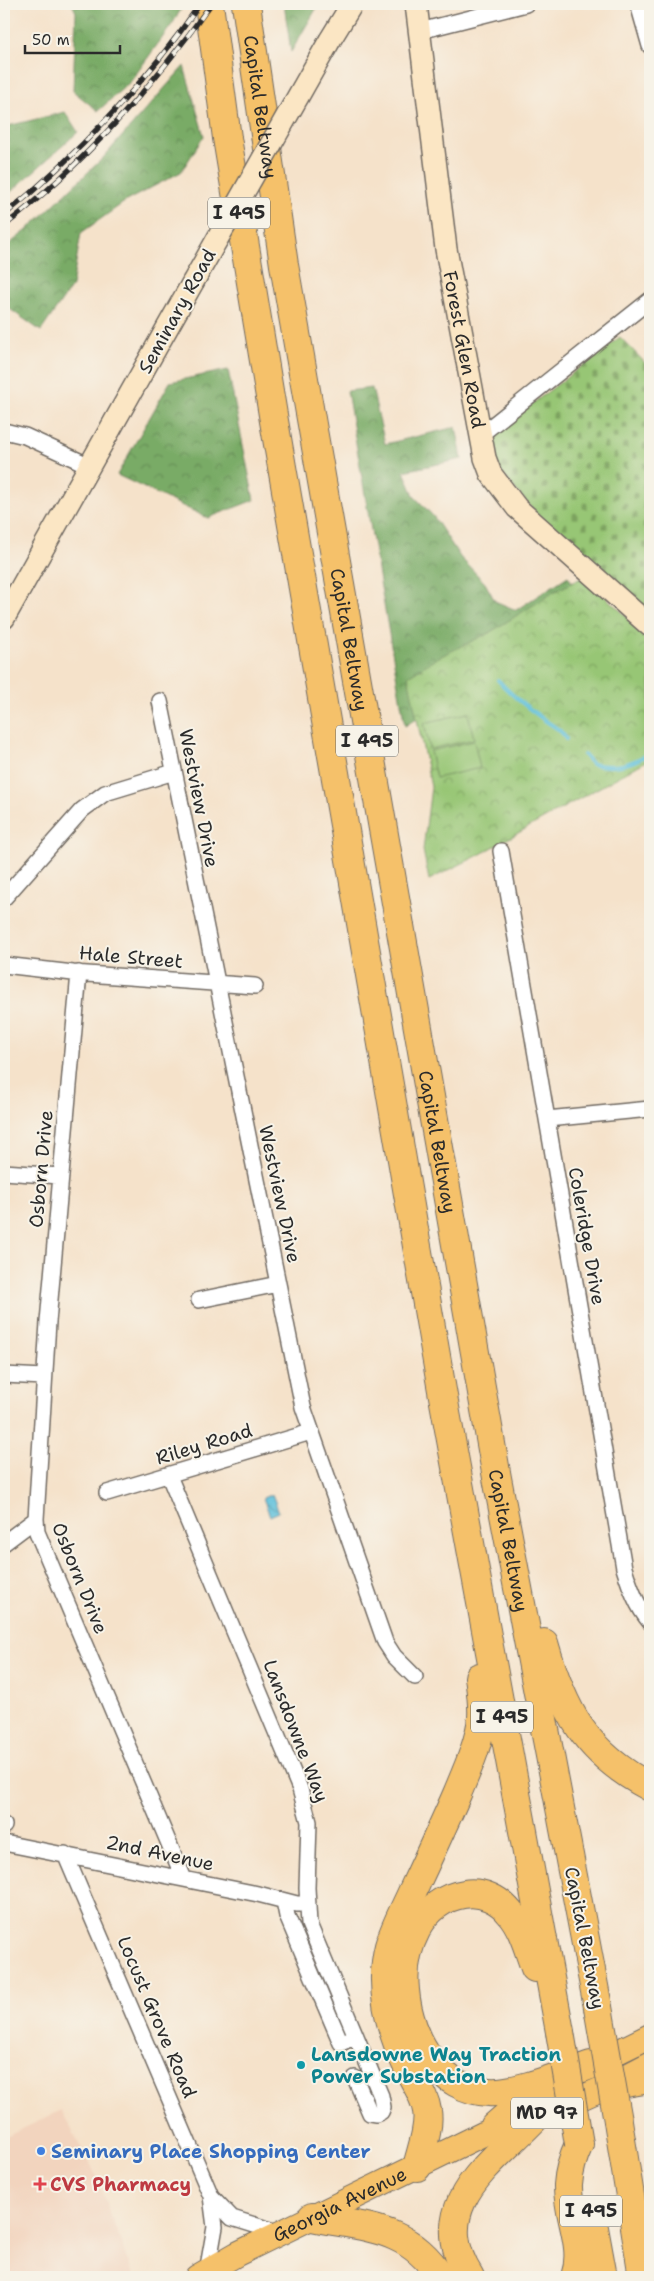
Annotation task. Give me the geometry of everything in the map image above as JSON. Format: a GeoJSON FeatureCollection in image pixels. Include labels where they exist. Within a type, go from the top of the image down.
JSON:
{"type":"FeatureCollection","features":[{"type":"Feature","properties":{"kind":"highway","name":"Capital Beltway"},"geometry":{"type":"LineString","coordinates":[[209,4],[227,138],[252,290],[444,1402],[603,2277]]}},
{"type":"Feature","properties":{"kind":"highway","name":"Capital Beltway"},"geometry":{"type":"LineString","coordinates":[[246,4],[284,265],[497,1478],[598,2007],[643,2277]]}},
{"type":"Feature","properties":{"kind":"highway"},"geometry":{"type":"LineString","coordinates":[[417,2167],[428,2112],[424,2099],[398,2046],[390,2023],[385,1972],[389,1946],[396,1925],[438,1838],[469,1765],[482,1720],[482,1696],[434,1424],[444,1402]]}},
{"type":"Feature","properties":{"kind":"highway"},"geometry":{"type":"LineString","coordinates":[[497,1478],[553,1675],[564,1702],[577,1724],[594,1746],[618,1766],[650,1787]]}},
{"type":"Feature","properties":{"kind":"highway"},"geometry":{"type":"LineString","coordinates":[[560,2032],[520,1928],[511,1913],[500,1902],[485,1894],[454,1895],[439,1902],[426,1914],[410,1946],[406,1965],[405,1990],[415,2033],[426,2053],[440,2071],[456,2084],[472,2090],[490,2092],[515,2088],[591,2065]]}},
{"type":"Feature","properties":{"kind":"highway"},"geometry":{"type":"LineString","coordinates":[[608,2086],[650,2078]]}},
{"type":"Feature","properties":{"kind":"highway"},"geometry":{"type":"LineString","coordinates":[[470,2277],[464,2267],[458,2249],[455,2231],[461,2200],[472,2181],[534,2119]]}},
{"type":"Feature","properties":{"kind":"highway"},"geometry":{"type":"LineString","coordinates":[[618,2121],[632,2141],[637,2167],[644,2183],[650,2190]]}},
{"type":"Feature","properties":{"kind":"highway"},"geometry":{"type":"LineString","coordinates":[[575,2277],[579,2254],[568,2186],[572,2161],[579,2144]]}},
{"type":"Feature","properties":{"kind":"highway"},"geometry":{"type":"LineString","coordinates":[[312,2217],[387,2231],[406,2241],[422,2254],[441,2277]]}},
{"type":"Feature","properties":{"kind":"main road","name":"Forest Glen Road"},"geometry":{"type":"LineString","coordinates":[[415,4],[420,31],[446,249],[484,458],[492,474],[517,508],[650,626]]}},
{"type":"Feature","properties":{"kind":"main road","name":"Seminary Road"},"geometry":{"type":"LineString","coordinates":[[4,618],[330,40],[352,5]]}},
{"type":"Feature","properties":{"kind":"main road","name":"Georgia Avenue"},"geometry":{"type":"LineString","coordinates":[[482,2134],[508,2112],[591,2065],[650,2036]]}},
{"type":"Feature","properties":{"kind":"main road","name":"Georgia Avenue"},"geometry":{"type":"LineString","coordinates":[[202,2274],[312,2217],[482,2134],[534,2119],[608,2086],[650,2064]]}},
{"type":"Feature","properties":{"kind":"street"},"geometry":{"type":"LineString","coordinates":[[420,31],[526,4]]}},
{"type":"Feature","properties":{"kind":"street"},"geometry":{"type":"LineString","coordinates":[[638,4],[650,46]]}},
{"type":"Feature","properties":{"kind":"street"},"geometry":{"type":"LineString","coordinates":[[479,436],[650,300]]}},
{"type":"Feature","properties":{"kind":"street"},"geometry":{"type":"LineString","coordinates":[[4,431],[25,436],[90,466]]}},
{"type":"Feature","properties":{"kind":"street","name":"Westview Drive"},"geometry":{"type":"LineString","coordinates":[[160,701],[216,984],[304,1407],[311,1432],[385,1642],[394,1656],[414,1677]]}},
{"type":"Feature","properties":{"kind":"street"},"geometry":{"type":"LineString","coordinates":[[4,898],[82,810],[105,794],[131,784],[174,772]]}},
{"type":"Feature","properties":{"kind":"street","name":"Coleridge Drive"},"geometry":{"type":"LineString","coordinates":[[501,851],[624,1568],[632,1592],[650,1622]]}},
{"type":"Feature","properties":{"kind":"street","name":"Hale Street"},"geometry":{"type":"LineString","coordinates":[[4,965],[79,973],[255,986]]}},
{"type":"Feature","properties":{"kind":"street","name":"Osborn Drive"},"geometry":{"type":"LineString","coordinates":[[79,973],[44,1377],[36,1519],[37,1532],[184,1879]]}},
{"type":"Feature","properties":{"kind":"street"},"geometry":{"type":"LineString","coordinates":[[547,1119],[650,1109]]}},
{"type":"Feature","properties":{"kind":"street"},"geometry":{"type":"LineString","coordinates":[[4,1172],[60,1176]]}},
{"type":"Feature","properties":{"kind":"street"},"geometry":{"type":"LineString","coordinates":[[199,1300],[278,1284]]}},
{"type":"Feature","properties":{"kind":"street"},"geometry":{"type":"LineString","coordinates":[[4,1374],[44,1377]]}},
{"type":"Feature","properties":{"kind":"street","name":"Riley Road"},"geometry":{"type":"LineString","coordinates":[[107,1493],[311,1432]]}},
{"type":"Feature","properties":{"kind":"street","name":"Lansdowne Way"},"geometry":{"type":"LineString","coordinates":[[169,1476],[300,1789],[309,1822],[307,1904],[309,1924],[381,2096],[383,2107],[380,2112],[376,2114],[370,2113],[355,2078]]}},
{"type":"Feature","properties":{"kind":"street"},"geometry":{"type":"LineString","coordinates":[[4,1543],[36,1519]]}},
{"type":"Feature","properties":{"kind":"street","name":"2nd Avenue"},"geometry":{"type":"LineString","coordinates":[[4,1842],[184,1879],[284,1902],[307,1904]]}},
{"type":"Feature","properties":{"kind":"street","name":"Locust Grove Road"},"geometry":{"type":"LineString","coordinates":[[65,1854],[211,2196],[215,2227],[202,2274]]}},
{"type":"Feature","properties":{"kind":"street"},"geometry":{"type":"LineString","coordinates":[[284,1902],[287,1916],[341,2043],[356,2036]]}},
{"type":"Feature","properties":{"kind":"street","name":"Locust Grove Road"},"geometry":{"type":"LineString","coordinates":[[211,2196],[232,2218],[280,2233]]}},
{"type":"Feature","properties":{"kind":"shaded area"},"geometry":{"type":"Polygon","coordinates":[[[61,2110],[93,2169],[134,2277],[4,2277],[4,2138],[61,2110]]]}},
{"type":"Feature","properties":{"kind":"green space"},"geometry":{"type":"Polygon","coordinates":[[[72,4],[184,4],[173,23],[131,81],[98,111],[73,91],[76,12],[72,4]]]}},
{"type":"Feature","properties":{"kind":"green space"},"geometry":{"type":"Polygon","coordinates":[[[284,4],[319,4],[291,52],[284,4]]]}},
{"type":"Feature","properties":{"kind":"green space"},"geometry":{"type":"Polygon","coordinates":[[[184,66],[204,136],[181,172],[126,201],[81,233],[72,286],[41,331],[4,305],[4,248],[26,231],[103,158],[184,66]]]}},
{"type":"Feature","properties":{"kind":"green space"},"geometry":{"type":"Polygon","coordinates":[[[65,112],[78,132],[4,198],[4,127],[65,112]]]}},
{"type":"Feature","properties":{"kind":"green space"},"geometry":{"type":"Polygon","coordinates":[[[620,337],[650,368],[650,613],[539,517],[500,471],[487,438],[620,337]]]}},
{"type":"Feature","properties":{"kind":"green space"},"geometry":{"type":"Polygon","coordinates":[[[228,370],[254,500],[208,518],[117,475],[170,382],[228,370]]]}},
{"type":"Feature","properties":{"kind":"green space"},"geometry":{"type":"Polygon","coordinates":[[[372,388],[385,444],[456,427],[462,459],[404,471],[414,496],[434,517],[460,557],[485,583],[495,601],[516,610],[568,576],[587,604],[405,726],[347,391],[372,388]]]}},
{"type":"Feature","properties":{"kind":"green space"},"geometry":{"type":"Polygon","coordinates":[[[583,577],[650,637],[650,759],[479,855],[429,880],[423,850],[431,787],[408,676],[439,657],[489,633],[554,592],[583,577]]]}},
{"type":"Feature","properties":{"kind":"green space"},"geometry":{"type":"Polygon","coordinates":[[[468,713],[474,739],[430,749],[424,723],[468,713]]]}},
{"type":"Feature","properties":{"kind":"green space"},"geometry":{"type":"Polygon","coordinates":[[[474,741],[480,768],[436,778],[430,751],[474,741]]]}},
{"type":"Feature","properties":{"kind":"water"},"geometry":{"type":"Polygon","coordinates":[[[272,1494],[279,1512],[270,1516],[263,1498],[272,1494]]]}},
{"type":"Feature","properties":{"kind":"waterway"},"geometry":{"type":"LineString","coordinates":[[498,680],[521,702],[560,730],[566,739]]}},
{"type":"Feature","properties":{"kind":"waterway"},"geometry":{"type":"LineString","coordinates":[[584,755],[592,764],[615,766],[629,763],[650,753]]}},
{"type":"Feature","properties":{"kind":"railway"},"geometry":{"type":"LineString","coordinates":[[4,215],[57,169],[109,117],[158,61],[200,4]]}},
{"type":"Feature","properties":{"kind":"railway"},"geometry":{"type":"LineString","coordinates":[[4,226],[33,203],[89,151],[166,64],[211,4]]}},
{"type":"Feature","properties":{"kind":"place","name":"Lansdowne Way Traction Power Substation"},"geometry":{"type":"Point","coordinates":[301,2065]}},
{"type":"Feature","properties":{"kind":"place","name":"Seminary Place Shopping Center"},"geometry":{"type":"Point","coordinates":[41,2151]}},
{"type":"Feature","properties":{"kind":"place","name":"CVS Pharmacy"},"geometry":{"type":"Point","coordinates":[40,2184]}}]}
